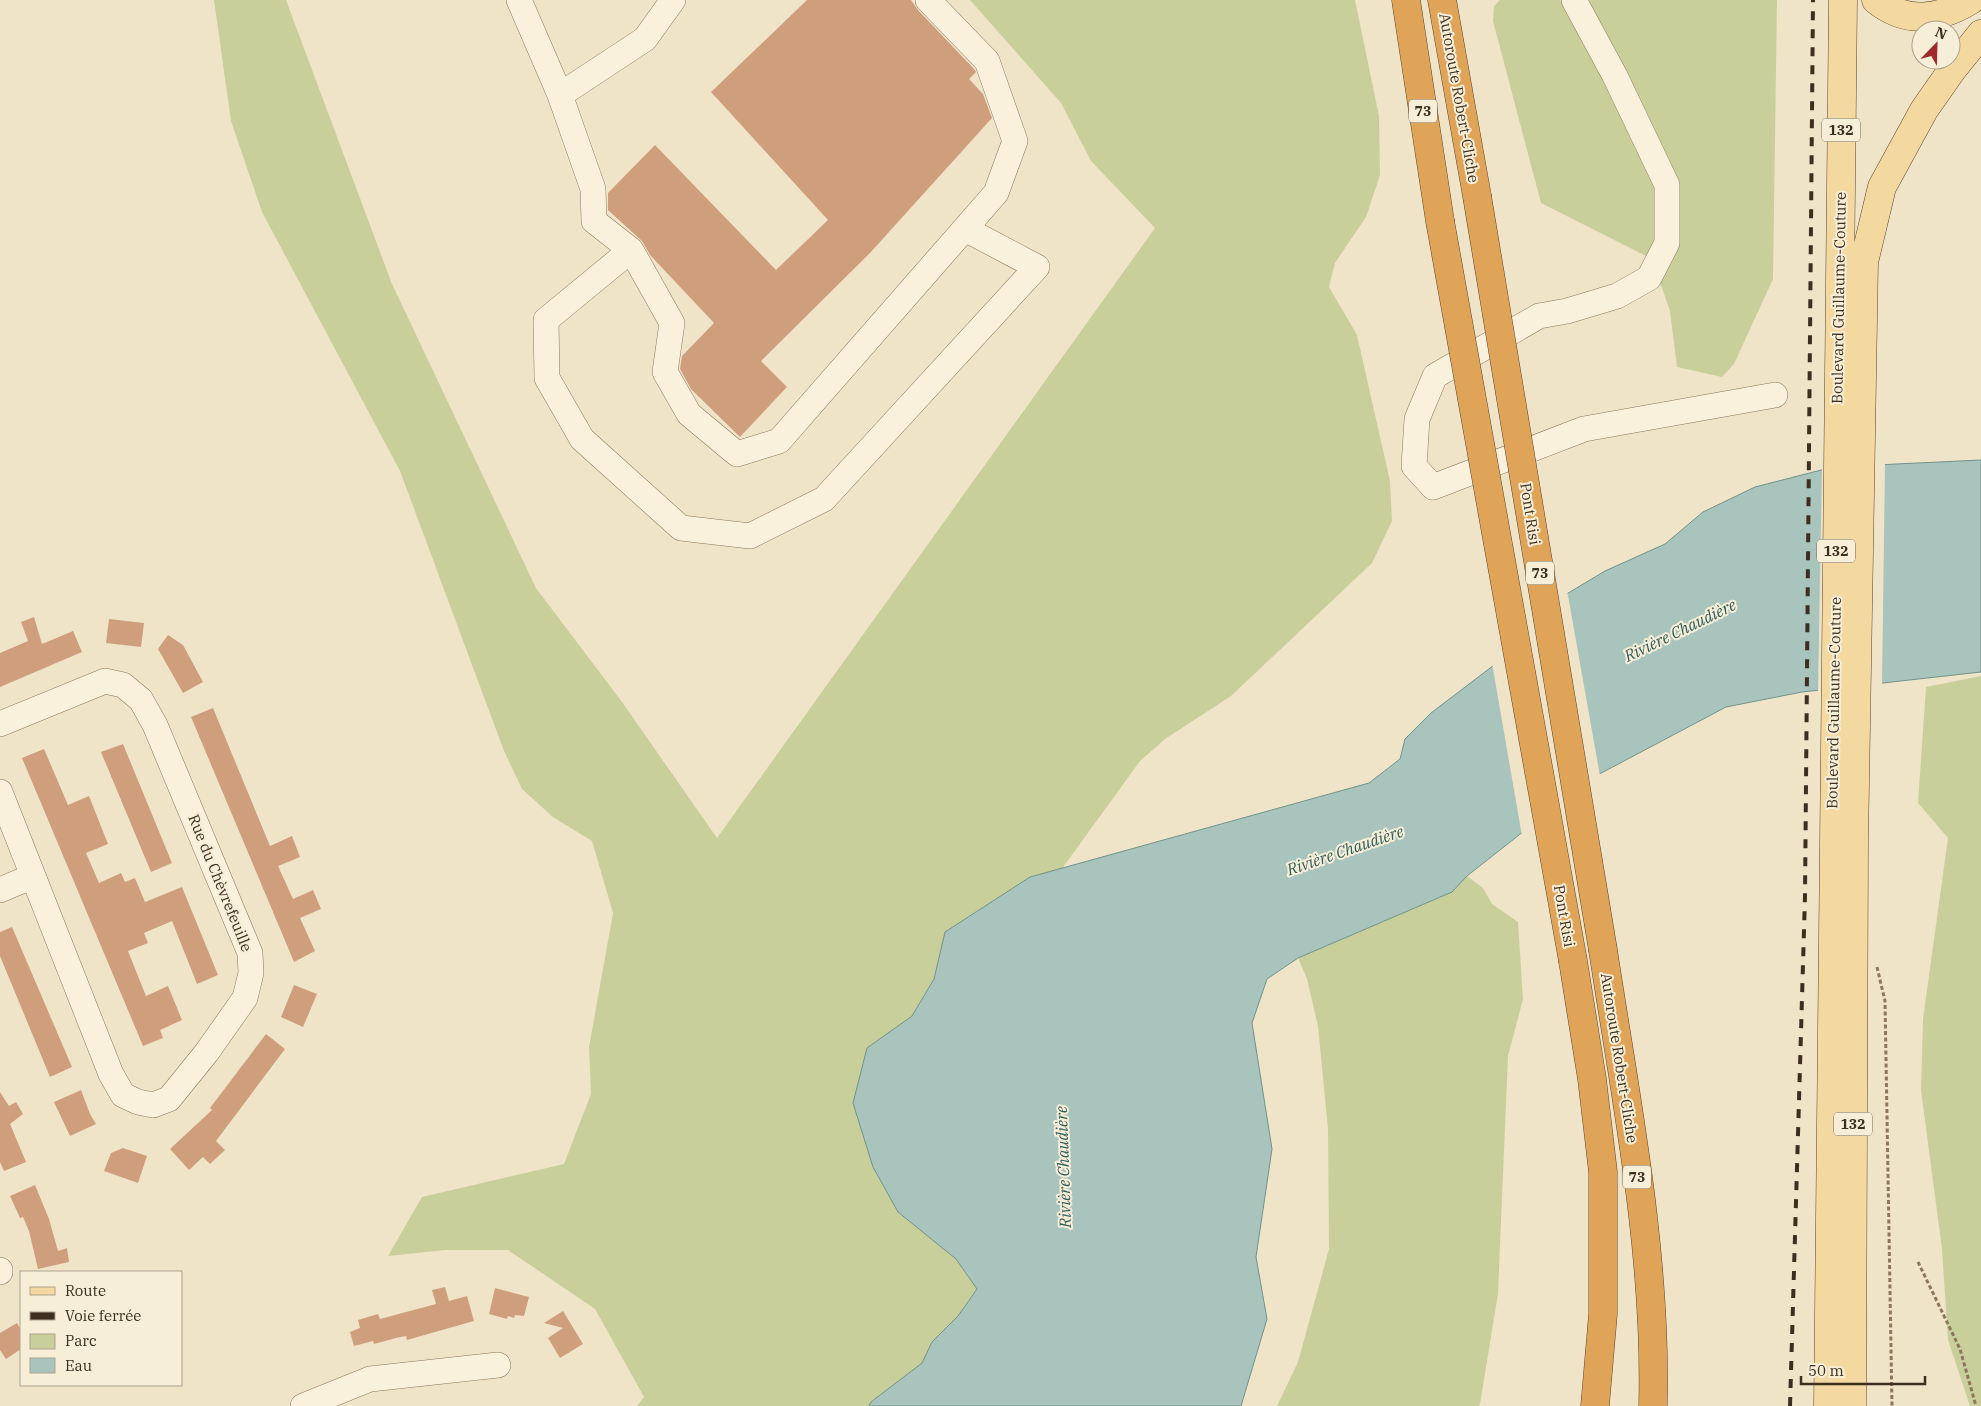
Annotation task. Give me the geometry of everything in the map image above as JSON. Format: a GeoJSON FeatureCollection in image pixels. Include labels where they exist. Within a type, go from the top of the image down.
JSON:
{"type":"FeatureCollection","features":[{"type":"Feature","properties":{"kind":"highway","name":"Pont Risi"},"geometry":{"type":"LineString","coordinates":[[1406,0],[1440,221],[1573,961]]}},
{"type":"Feature","properties":{"kind":"highway","name":"Autoroute Robert-Cliche"},"geometry":{"type":"LineString","coordinates":[[1442,0],[1477,196]]}},
{"type":"Feature","properties":{"kind":"highway","name":"Pont Risi"},"geometry":{"type":"LineString","coordinates":[[1477,196],[1603,950]]}},
{"type":"Feature","properties":{"kind":"highway","name":"Autoroute Robert-Cliche"},"geometry":{"type":"LineString","coordinates":[[1603,950],[1642,1203],[1654,1354],[1653,1406]]}},
{"type":"Feature","properties":{"kind":"highway","name":"Autoroute Robert-Cliche"},"geometry":{"type":"LineString","coordinates":[[1573,961],[1592,1079],[1603,1172],[1603,1314],[1595,1406]]}},
{"type":"Feature","properties":{"kind":"main road","name":"Boulevard Guillaume-Couture"},"geometry":{"type":"LineString","coordinates":[[1828,1406],[1843,842],[1852,261],[1843,0]]}},
{"type":"Feature","properties":{"kind":"main road"},"geometry":{"type":"LineString","coordinates":[[1876,0],[1896,12],[1910,17],[1923,17],[1955,10],[1971,0]]}},
{"type":"Feature","properties":{"kind":"main road","name":"Boulevard Guillaume-Couture"},"geometry":{"type":"LineString","coordinates":[[1852,261],[1882,187],[1924,110],[1952,70],[1981,34]]}},
{"type":"Feature","properties":{"kind":"main road","name":"Boulevard Guillaume-Couture"},"geometry":{"type":"LineString","coordinates":[[1843,842],[1852,1406]]}},
{"type":"Feature","properties":{"kind":"street"},"geometry":{"type":"LineString","coordinates":[[519,0],[560,95],[593,189],[594,221],[631,250],[672,323],[665,372],[689,414],[737,454],[779,442],[996,193],[1016,141],[987,61],[928,0]]}},
{"type":"Feature","properties":{"kind":"street"},"geometry":{"type":"LineString","coordinates":[[560,95],[645,39],[674,0]]}},
{"type":"Feature","properties":{"kind":"street"},"geometry":{"type":"LineString","coordinates":[[1574,0],[1615,76],[1667,185],[1667,243],[1650,278],[1617,296],[1567,311],[1539,316],[1435,376],[1417,419],[1414,466],[1433,487],[1584,429],[1775,395]]}},
{"type":"Feature","properties":{"kind":"street"},"geometry":{"type":"LineString","coordinates":[[631,250],[546,320],[547,378],[582,438],[681,528],[750,536],[824,499],[1037,267],[965,229]]}},
{"type":"Feature","properties":{"kind":"street","name":"Rue du Chèvrefeuille"},"geometry":{"type":"LineString","coordinates":[[0,724],[105,682],[123,685],[141,700],[166,749],[250,953],[252,973],[245,998],[208,1052],[169,1099],[153,1105],[138,1102],[123,1095],[111,1074],[0,792]]}},
{"type":"Feature","properties":{"kind":"street"},"geometry":{"type":"LineString","coordinates":[[0,890],[33,876]]}},
{"type":"Feature","properties":{"kind":"street"},"geometry":{"type":"LineString","coordinates":[[303,1406],[370,1378],[498,1365]]}},
{"type":"Feature","properties":{"kind":"path"},"geometry":{"type":"LineString","coordinates":[[1876,963],[1885,1001],[1892,1406]]}},
{"type":"Feature","properties":{"kind":"path"},"geometry":{"type":"LineString","coordinates":[[1918,1262],[1960,1349],[1976,1406]]}},
{"type":"Feature","properties":{"kind":"green space"},"geometry":{"type":"Polygon","coordinates":[[[214,0],[286,0],[392,284],[536,588],[622,702],[717,838],[1155,228],[1091,161],[1061,103],[970,0],[1355,0],[1379,116],[1380,175],[1366,217],[1335,263],[1329,287],[1357,335],[1390,481],[1392,521],[1372,563],[1231,696],[1165,739],[1140,761],[1061,870],[1030,877],[945,932],[934,979],[912,1016],[867,1048],[898,1212],[956,1259],[977,1289],[958,1316],[932,1342],[922,1363],[871,1402],[869,1406],[637,1406],[644,1397],[595,1309],[508,1250],[445,1250],[388,1256],[422,1197],[564,1164],[591,1094],[589,1047],[613,913],[592,841],[553,817],[522,789],[504,751],[400,471],[262,212],[231,121],[214,0]]]}},
{"type":"Feature","properties":{"kind":"green space"},"geometry":{"type":"Polygon","coordinates":[[[1500,0],[1777,0],[1773,279],[1734,364],[1722,377],[1677,367],[1670,311],[1652,259],[1541,203],[1493,21],[1494,6],[1500,0]]]}},
{"type":"Feature","properties":{"kind":"green space"},"geometry":{"type":"Polygon","coordinates":[[[1981,676],[1981,1406],[1970,1406],[1948,1340],[1942,1249],[1921,1090],[1923,1019],[1948,838],[1918,803],[1926,687],[1981,676]]]}},
{"type":"Feature","properties":{"kind":"green space"},"geometry":{"type":"Polygon","coordinates":[[[1467,876],[1483,888],[1492,904],[1518,922],[1523,999],[1508,1056],[1498,1294],[1480,1404],[1479,1406],[1277,1406],[1298,1362],[1329,1249],[1328,1129],[1318,1026],[1307,979],[1298,958],[1452,892],[1467,876]]]}},
{"type":"Feature","properties":{"kind":"water","name":"Rivière Chaudière"},"geometry":{"type":"Polygon","coordinates":[[[1981,460],[1981,672],[1802,692],[1726,707],[1590,779],[1467,876],[1452,892],[1298,958],[1267,979],[1252,1023],[1272,1149],[1256,1257],[1267,1319],[1241,1406],[869,1406],[871,1402],[922,1363],[932,1342],[958,1316],[977,1289],[956,1259],[898,1212],[873,1167],[853,1103],[867,1048],[912,1016],[934,979],[945,932],[1030,877],[1369,783],[1400,759],[1405,739],[1431,713],[1498,662],[1555,601],[1605,571],[1665,544],[1703,512],[1755,487],[1833,467],[1981,460]]]}},
{"type":"Feature","properties":{"kind":"pier"},"geometry":{"type":"Polygon","coordinates":[[[1885,462],[1882,685],[1818,692],[1822,468],[1833,465],[1885,462]]]}},
{"type":"Feature","properties":{"kind":"pier"},"geometry":{"type":"Polygon","coordinates":[[[1567,590],[1600,776],[1522,836],[1492,663],[1520,629],[1553,599],[1567,590]]]}},
{"type":"Feature","properties":{"kind":"building"},"geometry":{"type":"Polygon","coordinates":[[[807,0],[911,0],[918,10],[974,69],[976,72],[969,79],[983,94],[992,118],[870,253],[761,361],[787,387],[740,437],[691,389],[680,369],[682,356],[714,323],[650,255],[642,241],[608,210],[608,193],[655,145],[776,270],[828,220],[711,92],[807,0]]]}},
{"type":"Feature","properties":{"kind":"building"},"geometry":{"type":"Polygon","coordinates":[[[34,617],[42,644],[73,631],[82,652],[0,687],[0,653],[28,641],[21,622],[34,617]]]}},
{"type":"Feature","properties":{"kind":"building"},"geometry":{"type":"Polygon","coordinates":[[[109,619],[144,623],[141,647],[106,643],[109,619]]]}},
{"type":"Feature","properties":{"kind":"building"},"geometry":{"type":"Polygon","coordinates":[[[168,635],[183,645],[203,682],[183,693],[158,649],[168,635]]]}},
{"type":"Feature","properties":{"kind":"building"},"geometry":{"type":"Polygon","coordinates":[[[213,708],[270,846],[292,836],[300,857],[278,866],[293,899],[313,890],[321,909],[300,918],[315,951],[294,962],[191,717],[213,708]]]}},
{"type":"Feature","properties":{"kind":"building"},"geometry":{"type":"Polygon","coordinates":[[[123,744],[172,863],[151,872],[101,752],[123,744]]]}},
{"type":"Feature","properties":{"kind":"building"},"geometry":{"type":"Polygon","coordinates":[[[44,749],[68,805],[89,796],[108,844],[86,853],[99,883],[121,873],[125,882],[135,878],[145,902],[182,887],[218,975],[197,984],[172,921],[144,933],[148,943],[128,951],[146,996],[168,986],[182,1020],[160,1030],[163,1038],[143,1046],[22,758],[44,749]]]}},
{"type":"Feature","properties":{"kind":"building"},"geometry":{"type":"Polygon","coordinates":[[[12,927],[72,1067],[50,1077],[0,956],[0,932],[12,927]]]}},
{"type":"Feature","properties":{"kind":"building"},"geometry":{"type":"Polygon","coordinates":[[[294,985],[317,994],[303,1027],[281,1017],[294,985]]]}},
{"type":"Feature","properties":{"kind":"building"},"geometry":{"type":"Polygon","coordinates":[[[266,1034],[285,1049],[216,1141],[225,1150],[210,1164],[203,1157],[189,1170],[170,1149],[212,1110],[210,1108],[266,1034]]]}},
{"type":"Feature","properties":{"kind":"building"},"geometry":{"type":"Polygon","coordinates":[[[81,1090],[96,1124],[70,1136],[54,1102],[81,1090]]]}},
{"type":"Feature","properties":{"kind":"building"},"geometry":{"type":"Polygon","coordinates":[[[0,1092],[9,1106],[16,1102],[23,1114],[10,1124],[26,1162],[4,1171],[0,1162],[0,1092]]]}},
{"type":"Feature","properties":{"kind":"building"},"geometry":{"type":"Polygon","coordinates":[[[123,1148],[147,1156],[138,1183],[104,1171],[111,1153],[123,1148]]]}},
{"type":"Feature","properties":{"kind":"building"},"geometry":{"type":"Polygon","coordinates":[[[35,1185],[49,1219],[58,1251],[67,1248],[69,1262],[38,1269],[29,1231],[23,1217],[20,1218],[10,1196],[35,1185]]]}},
{"type":"Feature","properties":{"kind":"building"},"geometry":{"type":"Polygon","coordinates":[[[445,1287],[449,1301],[467,1296],[474,1321],[407,1340],[406,1336],[374,1344],[373,1341],[354,1346],[350,1332],[360,1328],[358,1320],[378,1314],[380,1319],[436,1304],[432,1290],[445,1287]]]}},
{"type":"Feature","properties":{"kind":"building"},"geometry":{"type":"Polygon","coordinates":[[[495,1288],[529,1297],[524,1316],[515,1315],[514,1318],[508,1316],[507,1319],[489,1314],[495,1288]]]}},
{"type":"Feature","properties":{"kind":"building"},"geometry":{"type":"Polygon","coordinates":[[[563,1311],[583,1344],[560,1358],[548,1338],[563,1328],[544,1323],[563,1311]]]}},
{"type":"Feature","properties":{"kind":"building"},"geometry":{"type":"Polygon","coordinates":[[[17,1323],[20,1328],[20,1350],[6,1359],[0,1350],[0,1333],[17,1323]]]}},
{"type":"Feature","properties":{"kind":"railway"},"geometry":{"type":"LineString","coordinates":[[1790,1406],[1805,896],[1813,0]]}}]}
